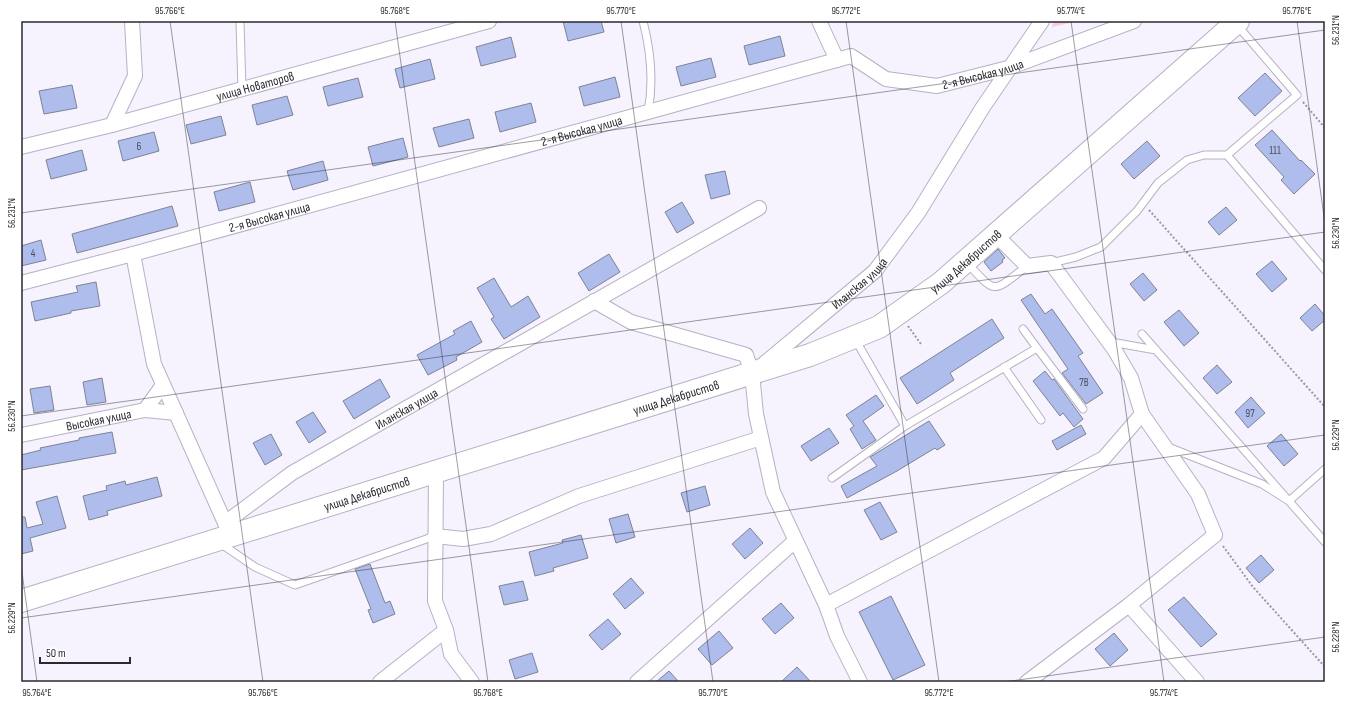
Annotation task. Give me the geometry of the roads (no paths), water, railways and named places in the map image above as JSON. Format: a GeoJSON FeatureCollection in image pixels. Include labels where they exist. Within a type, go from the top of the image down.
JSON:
{"type":"FeatureCollection","features":[{"type":"Feature","properties":{"kind":"main road","name":"улица Декабристов"},"geometry":{"type":"LineString","coordinates":[[21,601],[224,533],[436,472],[810,355],[879,327],[942,283],[1236,22]]}},
{"type":"Feature","properties":{"kind":"street"},"geometry":{"type":"LineString","coordinates":[[112,125],[135,76],[132,21]]}},
{"type":"Feature","properties":{"kind":"street","name":"улица Новаторов"},"geometry":{"type":"LineString","coordinates":[[21,147],[112,125],[489,21]]}},
{"type":"Feature","properties":{"kind":"street"},"geometry":{"type":"LineString","coordinates":[[819,21],[837,60]]}},
{"type":"Feature","properties":{"kind":"street","name":"Иланская улица"},"geometry":{"type":"LineString","coordinates":[[752,373],[875,271],[918,213],[1008,68],[1042,21]]}},
{"type":"Feature","properties":{"kind":"street","name":"2-я Высокая улица"},"geometry":{"type":"LineString","coordinates":[[21,283],[133,254],[851,56],[886,79],[937,86],[1008,68],[1134,21]]}},
{"type":"Feature","properties":{"kind":"street","name":"Иланская улица"},"geometry":{"type":"LineString","coordinates":[[224,533],[292,473],[759,208]]}},
{"type":"Feature","properties":{"kind":"street"},"geometry":{"type":"LineString","coordinates":[[996,235],[1027,266],[1051,263],[1109,342],[1131,378],[1142,414],[1198,494],[1215,535],[1129,605],[1027,682]]}},
{"type":"Feature","properties":{"kind":"street"},"geometry":{"type":"LineString","coordinates":[[133,254],[154,364],[176,413],[224,533]]}},
{"type":"Feature","properties":{"kind":"street"},"geometry":{"type":"LineString","coordinates":[[594,301],[631,322],[746,355],[752,373],[756,414],[773,492],[826,605],[837,636],[860,682]]}},
{"type":"Feature","properties":{"kind":"street"},"geometry":{"type":"LineString","coordinates":[[145,410],[163,385]]}},
{"type":"Feature","properties":{"kind":"street","name":"Высокая улица"},"geometry":{"type":"LineString","coordinates":[[21,435],[145,410],[176,413]]}},
{"type":"Feature","properties":{"kind":"street"},"geometry":{"type":"LineString","coordinates":[[826,605],[1104,458],[1142,414]]}},
{"type":"Feature","properties":{"kind":"street"},"geometry":{"type":"LineString","coordinates":[[435,536],[463,539],[492,534],[579,496],[761,438]]}},
{"type":"Feature","properties":{"kind":"street"},"geometry":{"type":"LineString","coordinates":[[436,472],[435,601],[446,630],[451,654],[472,682]]}},
{"type":"Feature","properties":{"kind":"street"},"geometry":{"type":"LineString","coordinates":[[637,682],[795,541]]}},
{"type":"Feature","properties":{"kind":"street"},"geometry":{"type":"LineString","coordinates":[[1129,605],[1197,682]]}},
{"type":"Feature","properties":{"kind":"street"},"geometry":{"type":"LineString","coordinates":[[380,682],[446,630]]}},
{"type":"Feature","properties":{"kind":"lane"},"geometry":{"type":"LineString","coordinates":[[240,21],[242,90]]}},
{"type":"Feature","properties":{"kind":"lane"},"geometry":{"type":"LineString","coordinates":[[644,21],[650,47],[652,89],[648,112]]}},
{"type":"Feature","properties":{"kind":"lane"},"geometry":{"type":"LineString","coordinates":[[1051,263],[1076,257],[1101,247],[1143,204],[1158,183],[1188,160],[1204,155],[1227,155],[1297,95],[1236,22]]}},
{"type":"Feature","properties":{"kind":"lane"},"geometry":{"type":"LineString","coordinates":[[1227,155],[1325,270]]}},
{"type":"Feature","properties":{"kind":"lane"},"geometry":{"type":"LineString","coordinates":[[966,262],[989,287],[995,288],[1002,286],[1027,266]]}},
{"type":"Feature","properties":{"kind":"lane"},"geometry":{"type":"LineString","coordinates":[[1023,329],[1083,409]]}},
{"type":"Feature","properties":{"kind":"lane"},"geometry":{"type":"LineString","coordinates":[[1142,334],[1325,542]]}},
{"type":"Feature","properties":{"kind":"lane"},"geometry":{"type":"LineString","coordinates":[[854,337],[905,426]]}},
{"type":"Feature","properties":{"kind":"lane"},"geometry":{"type":"LineString","coordinates":[[1109,342],[1156,350]]}},
{"type":"Feature","properties":{"kind":"lane"},"geometry":{"type":"LineString","coordinates":[[832,478],[905,426],[1037,348]]}},
{"type":"Feature","properties":{"kind":"lane"},"geometry":{"type":"LineString","coordinates":[[1004,367],[1041,420]]}},
{"type":"Feature","properties":{"kind":"lane"},"geometry":{"type":"LineString","coordinates":[[1164,445],[1262,484],[1289,501]]}},
{"type":"Feature","properties":{"kind":"lane"},"geometry":{"type":"LineString","coordinates":[[1289,501],[1325,469]]}},
{"type":"Feature","properties":{"kind":"lane"},"geometry":{"type":"LineString","coordinates":[[224,533],[255,567],[295,585],[435,536]]}}]}
